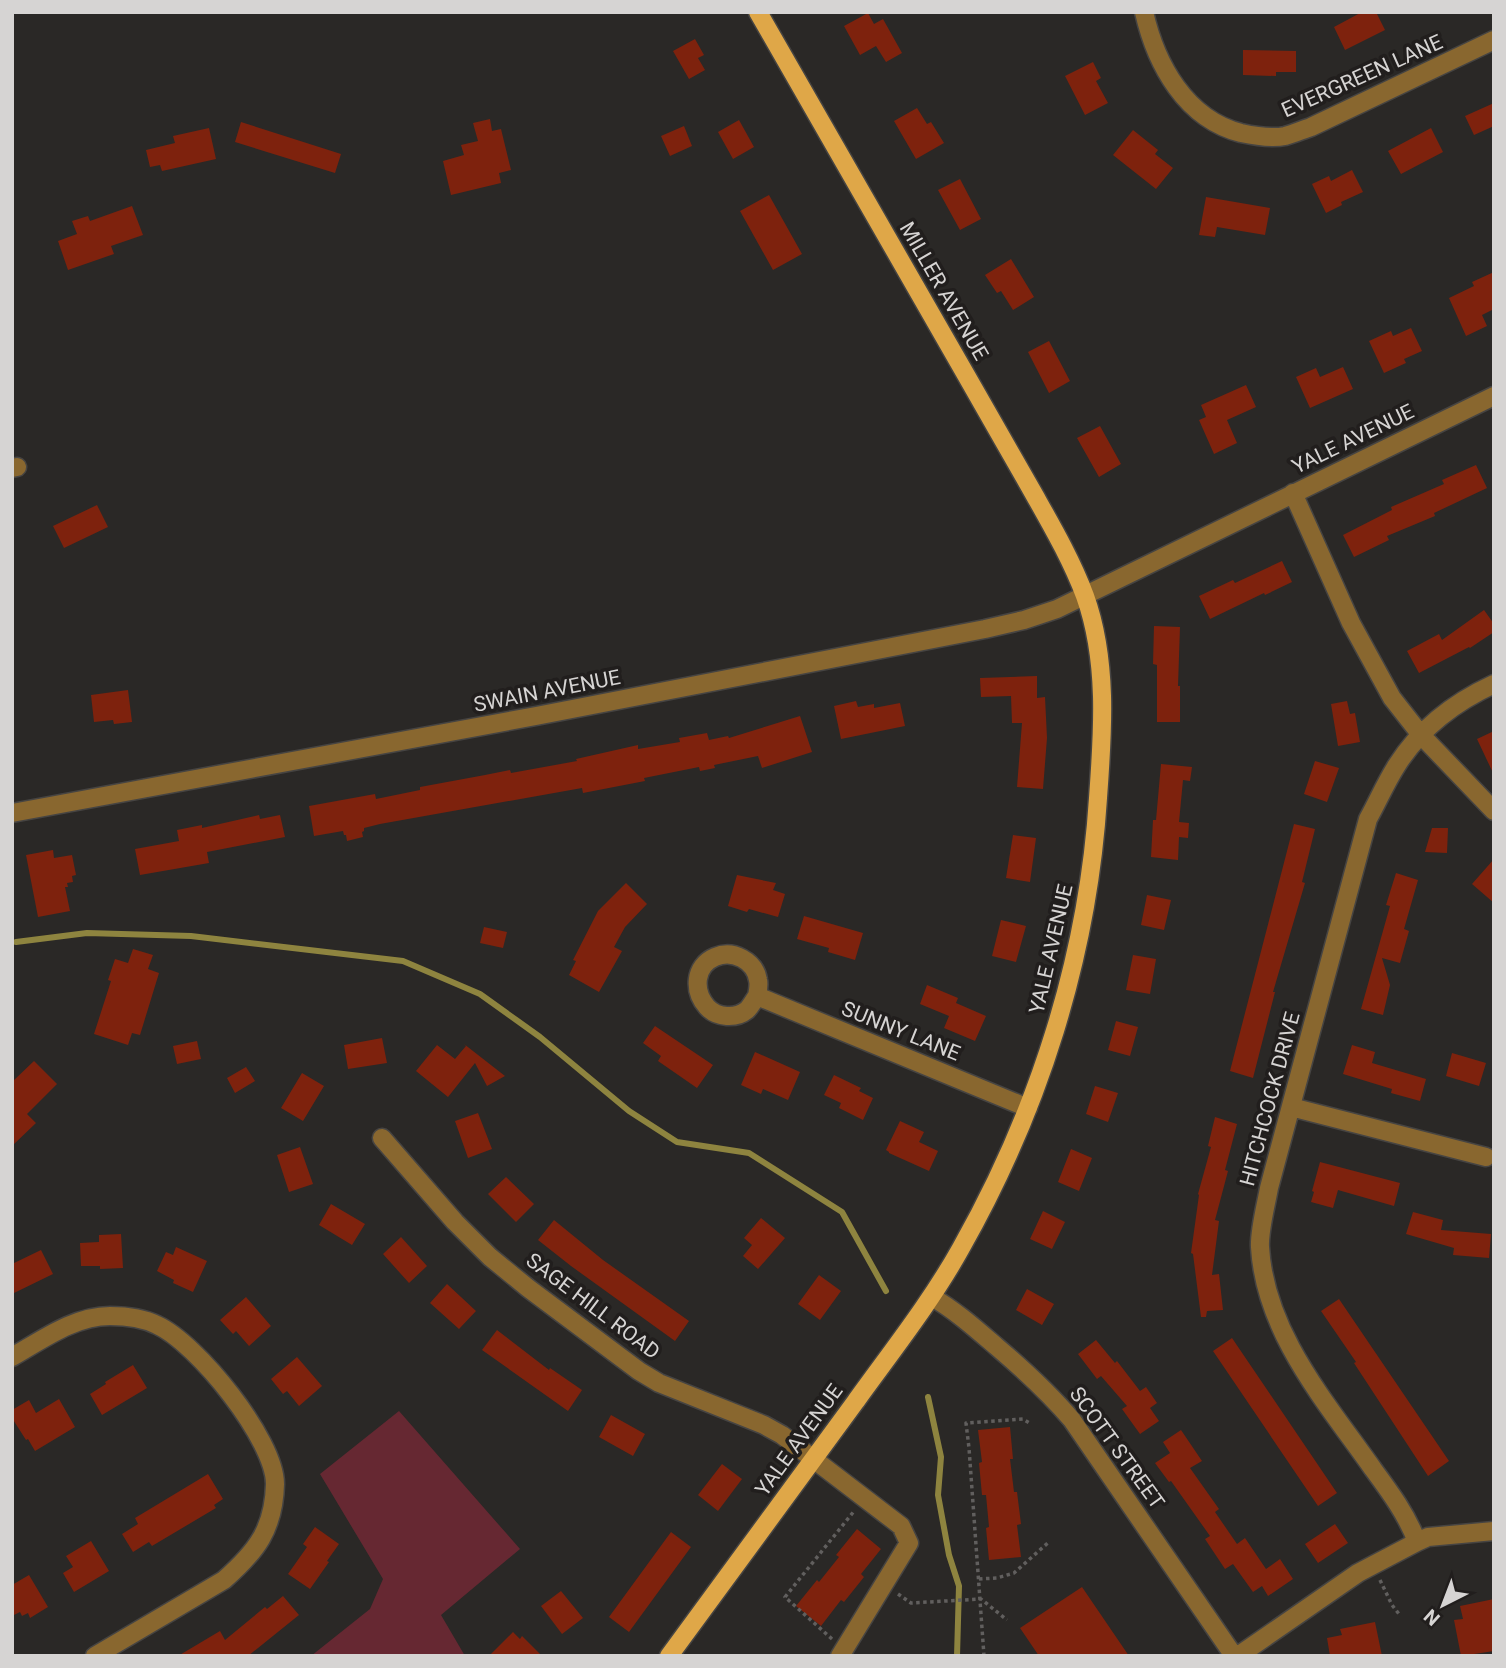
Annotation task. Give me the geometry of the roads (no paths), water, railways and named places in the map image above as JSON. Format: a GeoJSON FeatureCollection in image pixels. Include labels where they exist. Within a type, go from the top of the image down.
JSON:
{"type":"FeatureCollection","features":[{"type":"Feature","properties":{"kind":"main road","name":"MILLER AVENUE"},"geometry":{"type":"LineString","coordinates":[[758,12],[1045,514],[1070,560],[1085,596]]}},
{"type":"Feature","properties":{"kind":"main road","name":"YALE AVENUE"},"geometry":{"type":"LineString","coordinates":[[669,1656],[932,1297],[985,1203],[1028,1108],[1050,1050],[1065,999],[1090,882],[1096,831],[1101,758],[1101,680],[1095,630],[1085,596]]}},
{"type":"Feature","properties":{"kind":"street","name":"EVERGREEN LANE"},"geometry":{"type":"LineString","coordinates":[[1144,12],[1148,31],[1161,63],[1178,91],[1200,114],[1225,129],[1254,136],[1283,137],[1311,127],[1494,40]]}},
{"type":"Feature","properties":{"kind":"street","name":"YALE AVENUE"},"geometry":{"type":"LineString","coordinates":[[1085,596],[1494,396]]}},
{"type":"Feature","properties":{"kind":"street"},"geometry":{"type":"LineString","coordinates":[[1293,494],[1351,623],[1392,698],[1421,735],[1494,811]]}},
{"type":"Feature","properties":{"kind":"street","name":"SWAIN AVENUE"},"geometry":{"type":"LineString","coordinates":[[12,813],[985,629],[1046,613],[1085,596]]}},
{"type":"Feature","properties":{"kind":"street","name":"HITCHCOCK DRIVE"},"geometry":{"type":"LineString","coordinates":[[1417,1542],[1402,1509],[1304,1370],[1287,1340],[1273,1310],[1260,1245],[1269,1188],[1368,819],[1397,765],[1421,735],[1443,715],[1494,684]]}},
{"type":"Feature","properties":{"kind":"street","name":"SUNNY LANE"},"geometry":{"type":"LineString","coordinates":[[757,996],[1028,1108]]}},
{"type":"Feature","properties":{"kind":"street"},"geometry":{"type":"LineString","coordinates":[[1292,1107],[1486,1157]]}},
{"type":"Feature","properties":{"kind":"street","name":"SAGE HILL ROAD"},"geometry":{"type":"LineString","coordinates":[[382,1138],[455,1222],[490,1257],[628,1363],[659,1383],[764,1425],[814,1459],[901,1526],[909,1543],[842,1652]]}},
{"type":"Feature","properties":{"kind":"street","name":"SCOTT STREET"},"geometry":{"type":"LineString","coordinates":[[932,1297],[954,1310],[1030,1376],[1072,1420],[1236,1656]]}},
{"type":"Feature","properties":{"kind":"street"},"geometry":{"type":"LineString","coordinates":[[12,1357],[83,1320],[108,1316],[133,1317],[157,1325],[198,1356],[249,1418],[271,1460],[275,1482],[267,1527],[258,1545],[242,1564],[223,1580],[94,1656]]}},
{"type":"Feature","properties":{"kind":"street"},"geometry":{"type":"LineString","coordinates":[[1236,1656],[1372,1565],[1417,1542],[1428,1538],[1494,1531]]}},
{"type":"Feature","properties":{"kind":"waterway"},"geometry":{"type":"LineString","coordinates":[[16,942],[87,933],[191,936],[403,961],[480,994],[540,1037],[629,1111],[677,1142],[749,1153],[842,1212],[886,1291]]}},
{"type":"Feature","properties":{"kind":"waterway"},"geometry":{"type":"LineString","coordinates":[[928,1397],[941,1457],[938,1495],[949,1555],[959,1586],[957,1656]]}}]}
